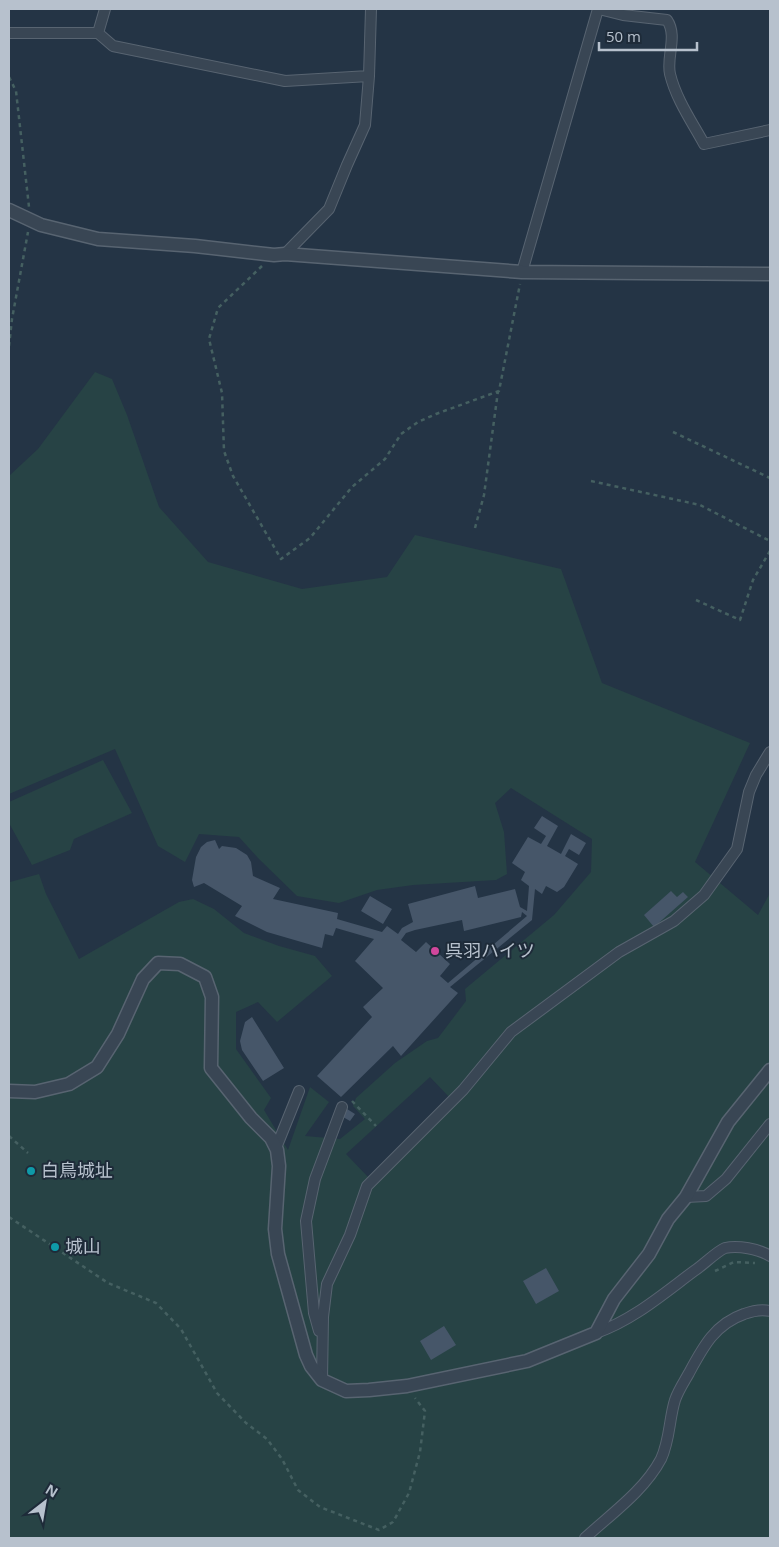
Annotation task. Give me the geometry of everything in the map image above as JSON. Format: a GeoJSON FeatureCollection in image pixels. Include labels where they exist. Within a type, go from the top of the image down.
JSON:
{"type":"FeatureCollection","features":[{"type":"Feature","properties":{"kind":"street"},"geometry":{"type":"LineString","coordinates":[[98,33],[105,9]]}},
{"type":"Feature","properties":{"kind":"street"},"geometry":{"type":"LineString","coordinates":[[280,254],[329,209],[365,125],[371,9]]}},
{"type":"Feature","properties":{"kind":"street"},"geometry":{"type":"LineString","coordinates":[[522,272],[598,9],[622,15],[667,20],[671,30],[670,72],[681,104],[704,144],[770,130]]}},
{"type":"Feature","properties":{"kind":"street"},"geometry":{"type":"LineString","coordinates":[[9,33],[98,33],[113,46],[285,81],[369,76]]}},
{"type":"Feature","properties":{"kind":"street"},"geometry":{"type":"LineString","coordinates":[[9,210],[50,228],[98,239],[522,272],[770,274]]}},
{"type":"Feature","properties":{"kind":"street"},"geometry":{"type":"LineString","coordinates":[[322,1380],[323,1317],[327,1284],[350,1235],[367,1186],[463,1090],[511,1032],[619,952],[674,921],[704,895],[737,849],[749,792],[756,775],[770,752]]}},
{"type":"Feature","properties":{"kind":"street"},"geometry":{"type":"LineString","coordinates":[[9,1091],[35,1092],[69,1084],[97,1067],[118,1034],[143,979],[158,963],[180,964],[205,977],[212,997],[211,1068],[239,1103],[271,1138],[276,1148],[279,1166],[275,1230],[278,1254],[306,1355],[311,1366],[322,1380],[346,1391],[407,1386],[527,1361],[613,1327],[642,1310],[724,1248],[742,1248],[764,1252],[770,1256]]}},
{"type":"Feature","properties":{"kind":"street"},"geometry":{"type":"LineString","coordinates":[[596,1333],[614,1299],[649,1254],[668,1218],[686,1197],[728,1122],[770,1070]]}},
{"type":"Feature","properties":{"kind":"street"},"geometry":{"type":"LineString","coordinates":[[276,1148],[299,1092]]}},
{"type":"Feature","properties":{"kind":"street"},"geometry":{"type":"LineString","coordinates":[[323,1342],[314,1313],[306,1222],[315,1179],[342,1107]]}},
{"type":"Feature","properties":{"kind":"street"},"geometry":{"type":"LineString","coordinates":[[686,1197],[706,1196],[726,1179],[770,1124]]}},
{"type":"Feature","properties":{"kind":"street"},"geometry":{"type":"LineString","coordinates":[[585,1538],[638,1489],[648,1478],[660,1459],[667,1443],[671,1412],[676,1397],[701,1350],[712,1335],[725,1322],[735,1317],[752,1311],[770,1311]]}},
{"type":"Feature","properties":{"kind":"path"},"geometry":{"type":"LineString","coordinates":[[9,76],[16,91],[31,221],[12,319],[9,346]]}},
{"type":"Feature","properties":{"kind":"path"},"geometry":{"type":"LineString","coordinates":[[280,254],[218,308],[209,339],[222,393],[224,451],[233,476],[281,559],[310,538],[352,487],[385,459],[401,434],[418,422],[436,414],[499,391]]}},
{"type":"Feature","properties":{"kind":"path"},"geometry":{"type":"LineString","coordinates":[[475,528],[484,495],[499,391],[522,272]]}},
{"type":"Feature","properties":{"kind":"path"},"geometry":{"type":"LineString","coordinates":[[673,432],[770,478]]}},
{"type":"Feature","properties":{"kind":"path"},"geometry":{"type":"LineString","coordinates":[[591,481],[700,505],[770,541]]}},
{"type":"Feature","properties":{"kind":"path"},"geometry":{"type":"LineString","coordinates":[[696,600],[740,620],[753,580],[770,551]]}},
{"type":"Feature","properties":{"kind":"path"},"geometry":{"type":"LineString","coordinates":[[351,1100],[376,1126]]}},
{"type":"Feature","properties":{"kind":"path"},"geometry":{"type":"LineString","coordinates":[[9,1136],[28,1152]]}},
{"type":"Feature","properties":{"kind":"path"},"geometry":{"type":"LineString","coordinates":[[9,1217],[108,1282],[156,1303],[181,1330],[217,1392],[246,1424],[267,1440],[282,1459],[298,1490],[320,1507],[379,1530],[393,1522],[409,1494],[420,1452],[425,1411],[407,1386]]}},
{"type":"Feature","properties":{"kind":"path"},"geometry":{"type":"LineString","coordinates":[[708,1276],[715,1270],[734,1262],[754,1262],[760,1264]]}},
{"type":"Feature","properties":{"kind":"green space"},"geometry":{"type":"Polygon","coordinates":[[[95,372],[112,379],[127,415],[159,507],[208,562],[302,589],[387,577],[415,535],[561,569],[602,683],[750,743],[695,862],[758,915],[770,893],[770,1538],[9,1538],[9,879],[10,882],[39,874],[46,894],[79,959],[179,902],[193,899],[214,909],[244,933],[279,946],[315,956],[332,976],[277,1022],[258,1002],[236,1012],[236,1049],[271,1098],[264,1110],[288,1150],[310,1087],[329,1102],[305,1136],[340,1139],[365,1119],[353,1106],[356,1098],[395,1063],[427,1041],[438,1038],[466,1001],[465,989],[554,915],[591,872],[592,839],[511,788],[495,803],[504,832],[507,874],[496,880],[413,885],[377,890],[339,903],[297,896],[239,837],[199,834],[185,862],[158,846],[115,749],[9,794],[9,476],[38,449],[95,372]],[[430,1077],[346,1154],[369,1178],[450,1098],[430,1077]]]}},
{"type":"Feature","properties":{"kind":"green space"},"geometry":{"type":"Polygon","coordinates":[[[103,760],[132,813],[74,839],[70,850],[32,865],[9,823],[9,802],[103,760]]]}},
{"type":"Feature","properties":{"kind":"building"},"geometry":{"type":"Polygon","coordinates":[[[542,816],[558,826],[547,846],[561,854],[571,834],[586,843],[579,855],[569,849],[565,856],[578,864],[564,887],[557,892],[546,886],[542,894],[535,889],[532,920],[450,987],[458,993],[401,1056],[393,1046],[341,1097],[317,1076],[372,1017],[363,1007],[383,988],[355,961],[374,939],[336,928],[333,936],[325,934],[322,948],[267,932],[235,916],[242,906],[204,883],[194,887],[192,880],[196,857],[201,847],[207,842],[215,840],[219,849],[222,846],[236,848],[247,855],[251,862],[253,876],[280,888],[273,899],[338,913],[337,919],[382,932],[387,926],[398,934],[402,928],[413,922],[408,904],[475,886],[478,898],[515,889],[520,907],[527,911],[529,886],[521,880],[525,872],[512,863],[528,837],[541,844],[546,836],[534,828],[542,816]],[[522,912],[521,917],[464,931],[462,920],[415,930],[406,933],[401,940],[416,952],[426,942],[450,964],[440,976],[448,983],[527,916],[522,912]]]}},
{"type":"Feature","properties":{"kind":"building"},"geometry":{"type":"Polygon","coordinates":[[[671,891],[677,897],[683,892],[688,897],[654,927],[644,915],[671,891]]]}},
{"type":"Feature","properties":{"kind":"building"},"geometry":{"type":"Polygon","coordinates":[[[370,896],[392,909],[383,924],[361,911],[370,896]]]}},
{"type":"Feature","properties":{"kind":"building"},"geometry":{"type":"Polygon","coordinates":[[[252,1017],[284,1068],[263,1081],[242,1050],[240,1041],[245,1022],[252,1017]]]}},
{"type":"Feature","properties":{"kind":"building"},"geometry":{"type":"Polygon","coordinates":[[[347,1109],[355,1114],[350,1121],[343,1117],[347,1109]]]}},
{"type":"Feature","properties":{"kind":"building"},"geometry":{"type":"Polygon","coordinates":[[[546,1268],[559,1291],[536,1304],[523,1281],[546,1268]]]}},
{"type":"Feature","properties":{"kind":"building"},"geometry":{"type":"Polygon","coordinates":[[[444,1326],[456,1345],[431,1360],[420,1341],[444,1326]]]}},
{"type":"Feature","properties":{"kind":"place","name":"呉羽ハイツ"},"geometry":{"type":"Point","coordinates":[435,951]}},
{"type":"Feature","properties":{"kind":"place","name":"白鳥城址"},"geometry":{"type":"Point","coordinates":[31,1171]}},
{"type":"Feature","properties":{"kind":"place","name":"城山"},"geometry":{"type":"Point","coordinates":[55,1247]}}]}
